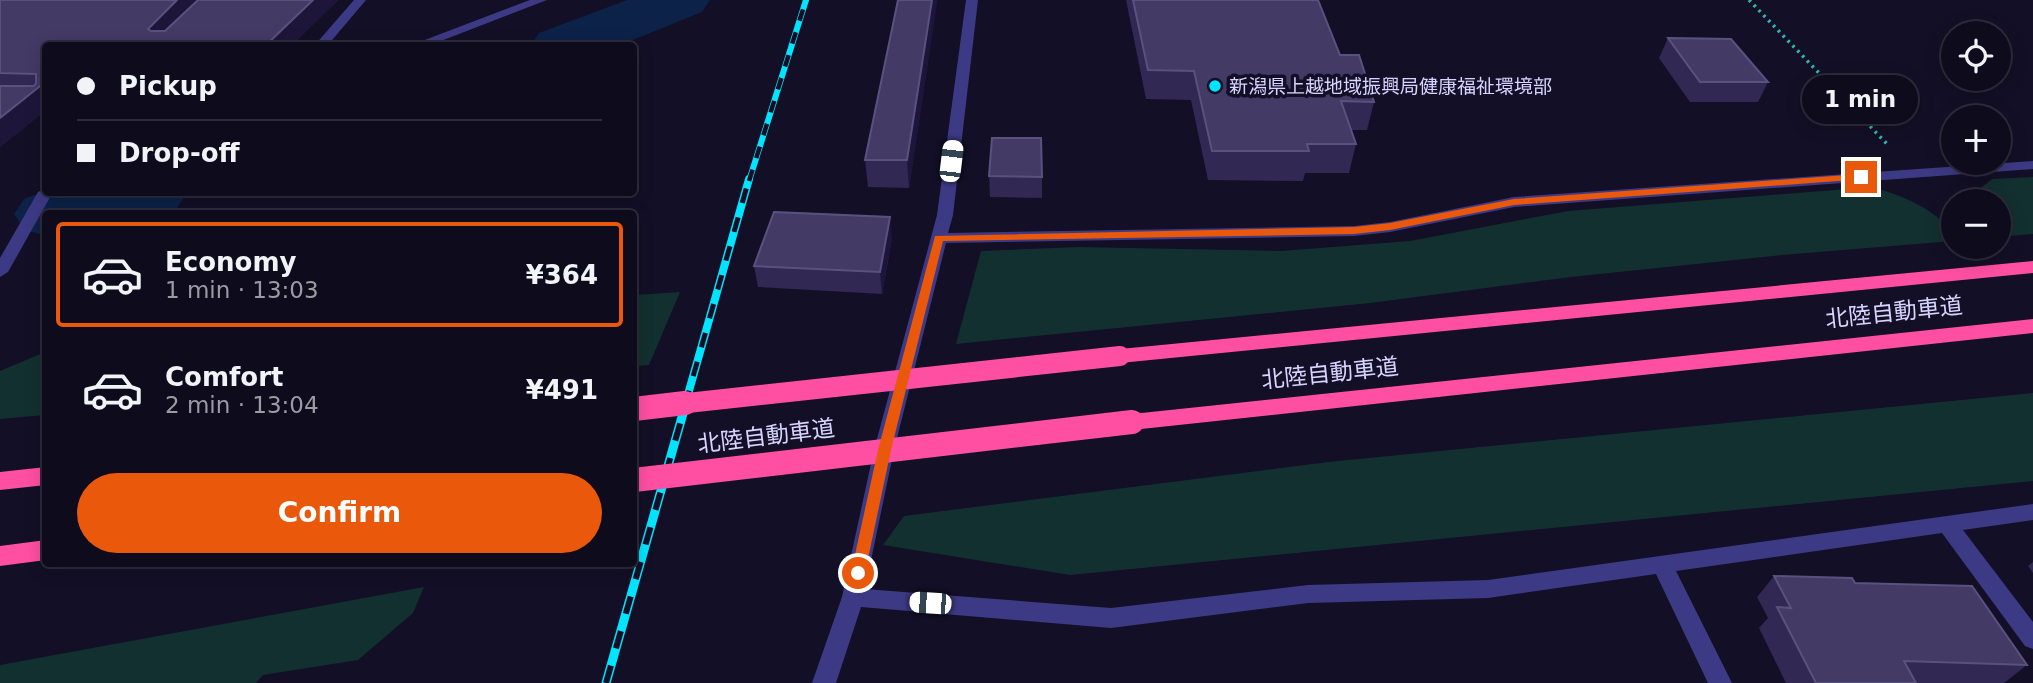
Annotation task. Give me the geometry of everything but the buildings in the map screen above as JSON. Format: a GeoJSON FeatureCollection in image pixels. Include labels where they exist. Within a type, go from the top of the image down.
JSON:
{"type":"FeatureCollection","features":[{"type":"Feature","properties":{"kind":"highway","name":"北陸自動車道"},"geometry":{"type":"LineString","coordinates":[[637,409],[1120,356],[2033,267]]}},
{"type":"Feature","properties":{"kind":"highway","name":"北陸自動車道"},"geometry":{"type":"LineString","coordinates":[[637,480],[1132,422],[2033,326]]}},
{"type":"Feature","properties":{"kind":"highway"},"geometry":{"type":"LineString","coordinates":[[0,481],[42,476]]}},
{"type":"Feature","properties":{"kind":"highway"},"geometry":{"type":"LineString","coordinates":[[0,556],[42,551]]}},
{"type":"Feature","properties":{"kind":"street"},"geometry":{"type":"LineString","coordinates":[[323,42],[360,0]]}},
{"type":"Feature","properties":{"kind":"street"},"geometry":{"type":"LineString","coordinates":[[426,42],[541,0]]}},
{"type":"Feature","properties":{"kind":"street"},"geometry":{"type":"LineString","coordinates":[[824,683],[852,597],[884,450],[945,215],[972,0]]}},
{"type":"Feature","properties":{"kind":"street"},"geometry":{"type":"LineString","coordinates":[[939,238],[1354,231],[1514,202],[2033,165]]}},
{"type":"Feature","properties":{"kind":"street"},"geometry":{"type":"LineString","coordinates":[[0,272],[44,196]]}},
{"type":"Feature","properties":{"kind":"street"},"geometry":{"type":"LineString","coordinates":[[852,597],[1111,618],[1308,594],[1488,589],[2033,512]]}},
{"type":"Feature","properties":{"kind":"street"},"geometry":{"type":"LineString","coordinates":[[1947,525],[2033,639]]}},
{"type":"Feature","properties":{"kind":"street"},"geometry":{"type":"LineString","coordinates":[[1662,566],[1720,683]]}},
{"type":"Feature","properties":{"kind":"path"},"geometry":{"type":"LineString","coordinates":[[1749,0],[1914,173]]}},
{"type":"Feature","properties":{"kind":"green space"},"geometry":{"type":"Polygon","coordinates":[[[2033,177],[2033,234],[2011,236],[2011,189],[1980,189],[1992,179],[2033,177]]]}},
{"type":"Feature","properties":{"kind":"green space"},"geometry":{"type":"Polygon","coordinates":[[[1873,187],[1907,199],[1941,220],[1941,242],[1782,255],[1571,277],[1370,303],[956,344],[981,251],[1079,247],[1281,251],[1410,241],[1568,211],[1873,187]]]}},
{"type":"Feature","properties":{"kind":"green space"},"geometry":{"type":"Polygon","coordinates":[[[680,292],[649,365],[637,366],[637,295],[680,292]]]}},
{"type":"Feature","properties":{"kind":"green space"},"geometry":{"type":"Polygon","coordinates":[[[42,353],[42,415],[0,419],[0,371],[42,353]]]}},
{"type":"Feature","properties":{"kind":"green space"},"geometry":{"type":"Polygon","coordinates":[[[2033,393],[2033,481],[1070,575],[883,545],[904,516],[1328,462],[2033,393]]]}},
{"type":"Feature","properties":{"kind":"green space"},"geometry":{"type":"Polygon","coordinates":[[[424,587],[413,613],[358,660],[263,675],[256,683],[0,683],[0,665],[424,587]]]}},
{"type":"Feature","properties":{"kind":"waterway"},"geometry":{"type":"LineString","coordinates":[[571,42],[681,0]]}},
{"type":"Feature","properties":{"kind":"waterway"},"geometry":{"type":"LineString","coordinates":[[70,210],[133,196]]}},
{"type":"Feature","properties":{"kind":"railway"},"geometry":{"type":"LineString","coordinates":[[749,181],[806,0]]}},
{"type":"Feature","properties":{"kind":"railway"},"geometry":{"type":"LineString","coordinates":[[685,405],[749,179]]}},
{"type":"Feature","properties":{"kind":"railway"},"geometry":{"type":"LineString","coordinates":[[606,683],[686,403]]}},
{"type":"Feature","properties":{"kind":"place","name":"新潟県上越地域振興局健康福祉環境部"},"geometry":{"type":"Point","coordinates":[1215,86]}},
{"type":"Feature","properties":{"kind":"route"},"geometry":{"type":"LineString","coordinates":[[858,573],[884,450],[939,238],[1354,231],[1514,202],[1861,177]]}}]}
